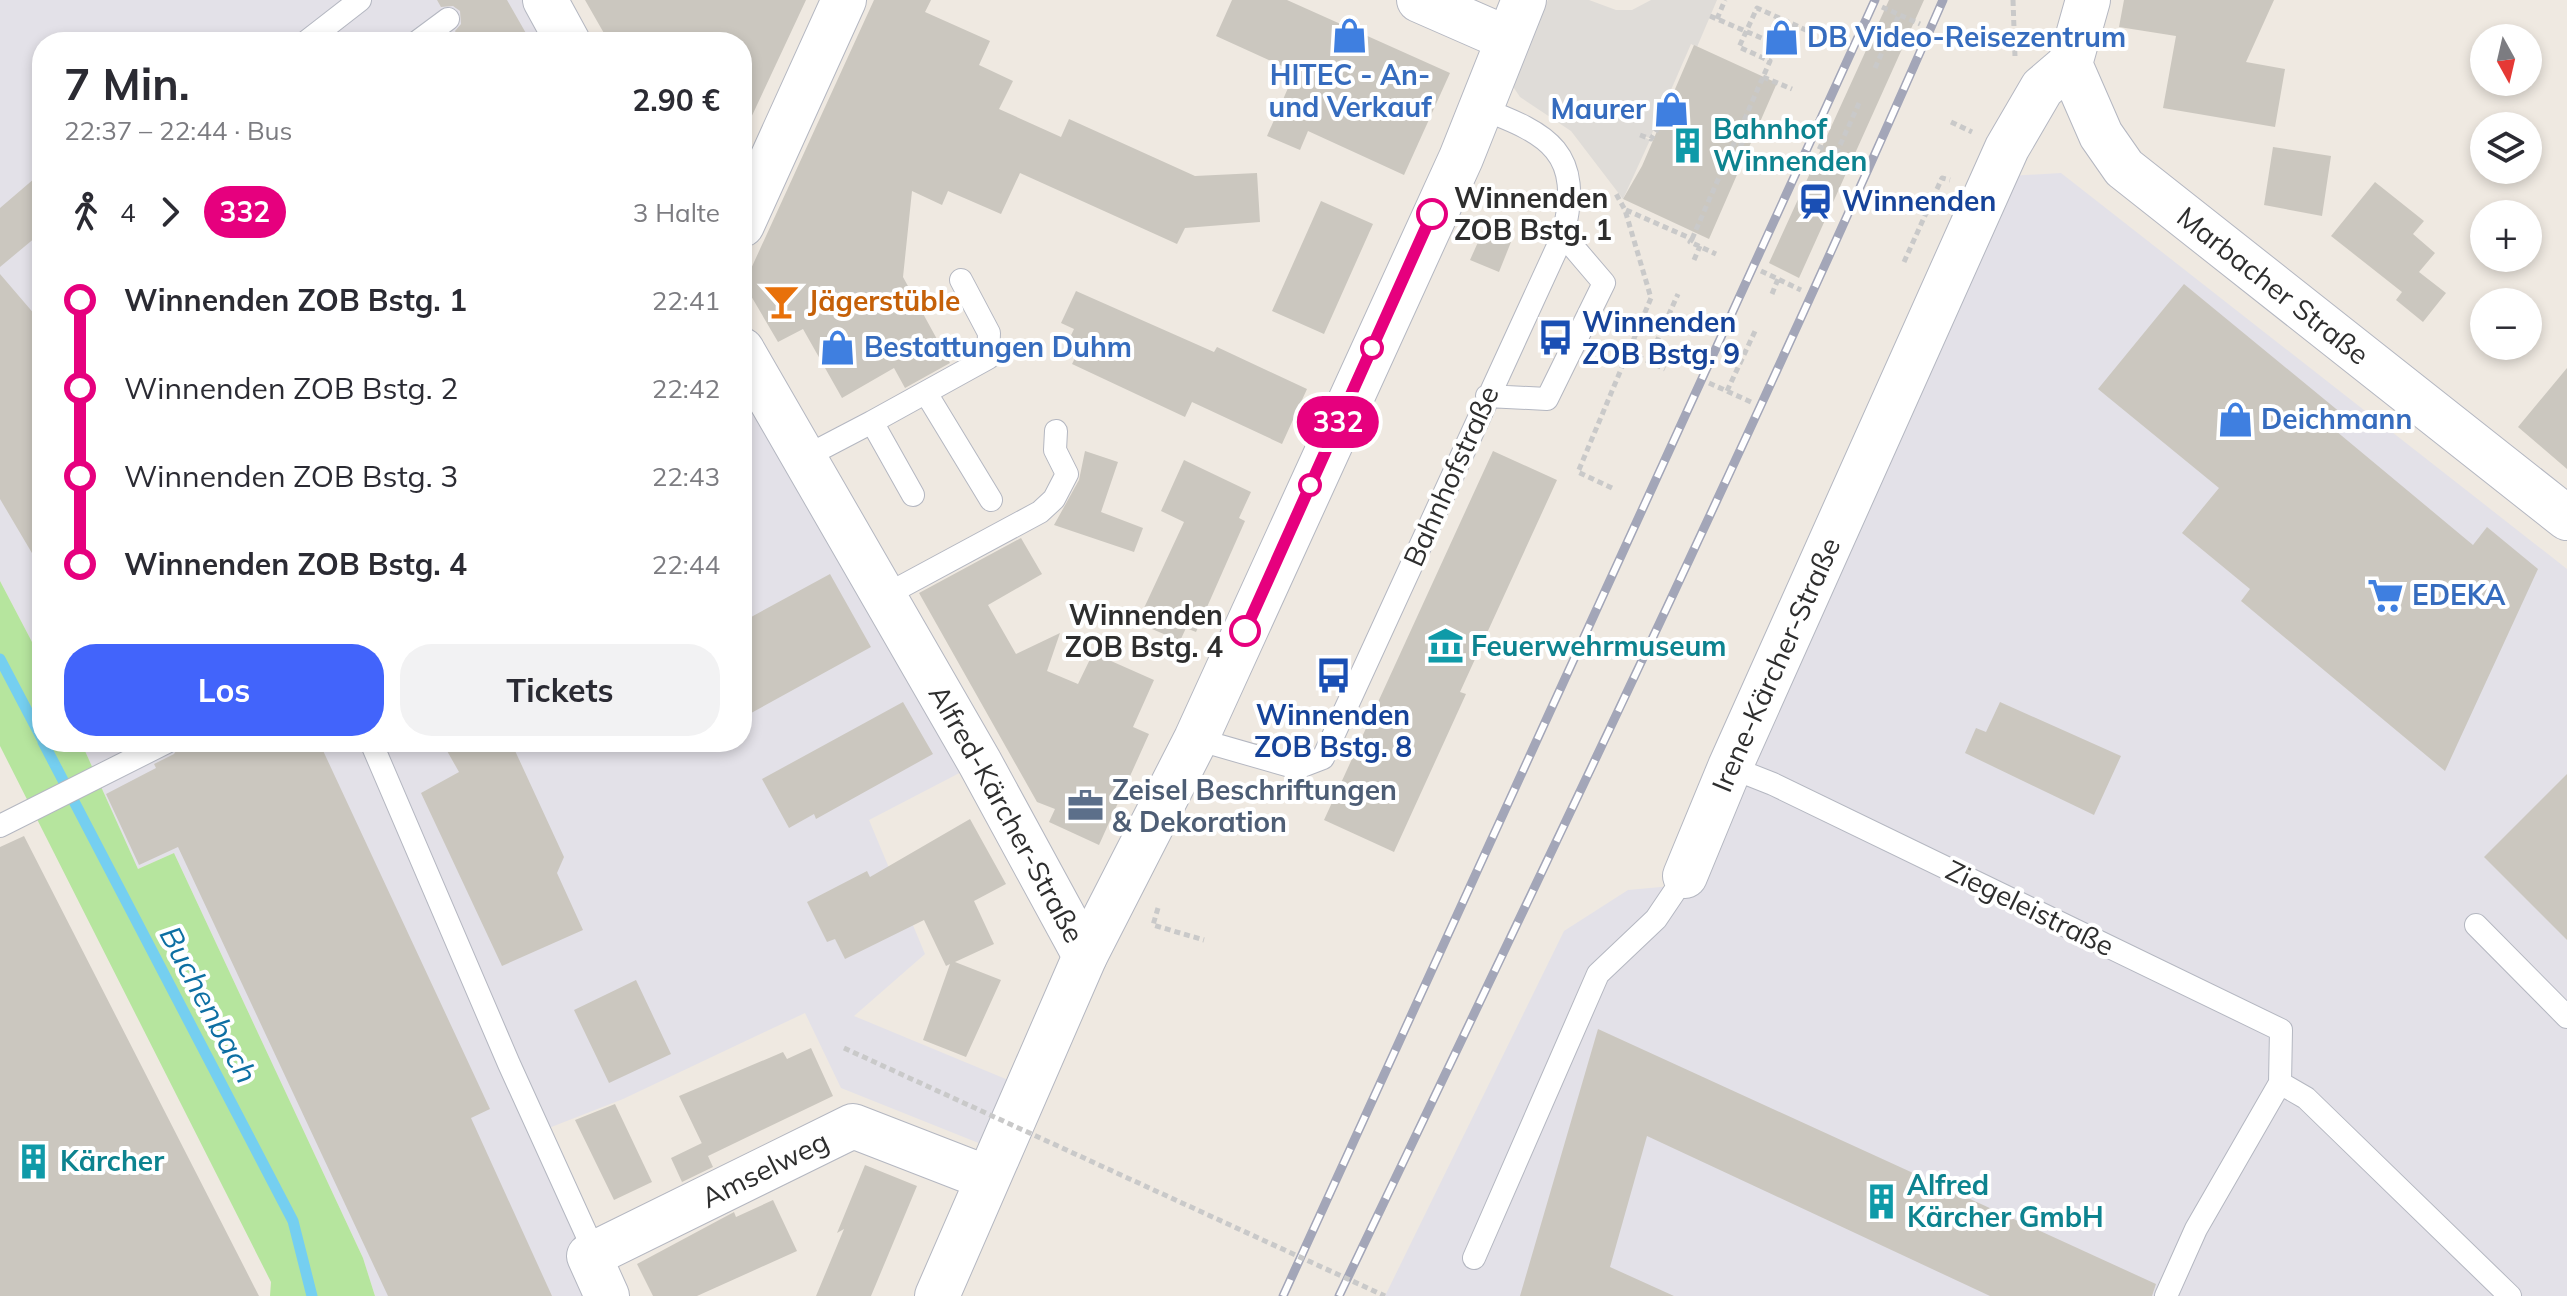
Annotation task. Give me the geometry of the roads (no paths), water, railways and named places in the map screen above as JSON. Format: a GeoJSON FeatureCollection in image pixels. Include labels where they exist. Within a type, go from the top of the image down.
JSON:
{"type":"FeatureCollection","features":[{"type":"Feature","properties":{"kind":"street"},"geometry":{"type":"LineString","coordinates":[[545,0],[563,32]]}},
{"type":"Feature","properties":{"kind":"street"},"geometry":{"type":"LineString","coordinates":[[752,203],[844,0]]}},
{"type":"Feature","properties":{"kind":"street"},"geometry":{"type":"LineString","coordinates":[[1085,956],[1196,739],[1461,158],[1516,20],[1419,0]]}},
{"type":"Feature","properties":{"kind":"street"},"geometry":{"type":"LineString","coordinates":[[2070,64],[2088,0]]}},
{"type":"Feature","properties":{"kind":"street","name":"Marbacher Straße"},"geometry":{"type":"LineString","coordinates":[[2070,64],[2101,135],[2124,168],[2567,518]]}},
{"type":"Feature","properties":{"kind":"street","name":"Irene-Kärcher-Straße"},"geometry":{"type":"LineString","coordinates":[[1685,876],[1730,767],[2019,121],[2042,88],[2070,64]]}},
{"type":"Feature","properties":{"kind":"street","name":"Alfred-Kärcher-Straße"},"geometry":{"type":"LineString","coordinates":[[752,367],[1085,956],[937,1296]]}},
{"type":"Feature","properties":{"kind":"street","name":"Amselweg"},"geometry":{"type":"LineString","coordinates":[[595,1253],[853,1126],[987,1178]]}},
{"type":"Feature","properties":{"kind":"street"},"geometry":{"type":"LineString","coordinates":[[595,1253],[589,1256],[607,1296]]}},
{"type":"Feature","properties":{"kind":"lane"},"geometry":{"type":"LineString","coordinates":[[319,32],[360,0]]}},
{"type":"Feature","properties":{"kind":"lane"},"geometry":{"type":"LineString","coordinates":[[430,32],[448,19]]}},
{"type":"Feature","properties":{"kind":"lane","name":"Bahnhofstraße"},"geometry":{"type":"LineString","coordinates":[[1196,739],[1297,768],[1323,758],[1563,235],[1571,203],[1566,171],[1548,139],[1530,127],[1480,108]]}},
{"type":"Feature","properties":{"kind":"lane"},"geometry":{"type":"LineString","coordinates":[[1487,396],[1547,399],[1604,283],[1563,235]]}},
{"type":"Feature","properties":{"kind":"lane"},"geometry":{"type":"LineString","coordinates":[[805,457],[988,358],[989,333],[961,280]]}},
{"type":"Feature","properties":{"kind":"lane"},"geometry":{"type":"LineString","coordinates":[[926,393],[991,500]]}},
{"type":"Feature","properties":{"kind":"lane"},"geometry":{"type":"LineString","coordinates":[[872,422],[913,495]]}},
{"type":"Feature","properties":{"kind":"lane"},"geometry":{"type":"LineString","coordinates":[[884,596],[1040,512],[1054,499],[1067,474],[1055,450],[1056,431]]}},
{"type":"Feature","properties":{"kind":"lane"},"geometry":{"type":"LineString","coordinates":[[0,826],[147,752]]}},
{"type":"Feature","properties":{"kind":"lane"},"geometry":{"type":"LineString","coordinates":[[375,752],[509,1064],[595,1253]]}},
{"type":"Feature","properties":{"kind":"lane","name":"Ziegeleistraße"},"geometry":{"type":"LineString","coordinates":[[1730,767],[1786,790],[2281,1030],[2280,1083],[2196,1229],[2166,1296]]}},
{"type":"Feature","properties":{"kind":"lane","name":"Irene-Kärcher-Straße"},"geometry":{"type":"LineString","coordinates":[[1474,1258],[1598,974],[1656,919],[1685,876]]}},
{"type":"Feature","properties":{"kind":"lane"},"geometry":{"type":"LineString","coordinates":[[2476,925],[2567,1017]]}},
{"type":"Feature","properties":{"kind":"lane"},"geometry":{"type":"LineString","coordinates":[[2280,1083],[2306,1098],[2510,1296]]}},
{"type":"Feature","properties":{"kind":"waterway","name":"Buchenbach"},"geometry":{"type":"LineString","coordinates":[[0,659],[32,720]]}},
{"type":"Feature","properties":{"kind":"waterway","name":"Buchenbach"},"geometry":{"type":"LineString","coordinates":[[48,752],[293,1221],[312,1296]]}},
{"type":"Feature","properties":{"kind":"railway"},"geometry":{"type":"LineString","coordinates":[[1283,1296],[1875,0]]}},
{"type":"Feature","properties":{"kind":"railway"},"geometry":{"type":"LineString","coordinates":[[1339,1296],[1722,489],[1943,0]]}},
{"type":"Feature","properties":{"kind":"place","name":"HITEC - An- und Verkauf"},"geometry":{"type":"Point","coordinates":[1350,35]}},
{"type":"Feature","properties":{"kind":"place","name":"DB Video-Reisezentrum"},"geometry":{"type":"Point","coordinates":[1781,37]}},
{"type":"Feature","properties":{"kind":"place","name":"Maurer"},"geometry":{"type":"Point","coordinates":[1672,109]}},
{"type":"Feature","properties":{"kind":"place","name":"Bahnhof Winnenden"},"geometry":{"type":"Point","coordinates":[1687,145]}},
{"type":"Feature","properties":{"kind":"place","name":"Winnenden"},"geometry":{"type":"Point","coordinates":[1816,201]}},
{"type":"Feature","properties":{"kind":"place","name":"Winnenden ZOB Bstg. 1"},"geometry":{"type":"Point","coordinates":[1432,214]}},
{"type":"Feature","properties":{"kind":"place","name":"Jägerstüble"},"geometry":{"type":"Point","coordinates":[782,301]}},
{"type":"Feature","properties":{"kind":"place","name":"Winnenden ZOB Bstg. 9"},"geometry":{"type":"Point","coordinates":[1556,338]}},
{"type":"Feature","properties":{"kind":"place","name":"Bestattungen Duhm"},"geometry":{"type":"Point","coordinates":[838,347]}},
{"type":"Feature","properties":{"kind":"place","name":"Deichmann"},"geometry":{"type":"Point","coordinates":[2235,419]}},
{"type":"Feature","properties":{"kind":"place","name":"EDEKA"},"geometry":{"type":"Point","coordinates":[2386,595]}},
{"type":"Feature","properties":{"kind":"place","name":"Winnenden ZOB Bstg. 4"},"geometry":{"type":"Point","coordinates":[1245,631]}},
{"type":"Feature","properties":{"kind":"place","name":"Feuerwehrmuseum"},"geometry":{"type":"Point","coordinates":[1445,646]}},
{"type":"Feature","properties":{"kind":"place","name":"Winnenden ZOB Bstg. 8"},"geometry":{"type":"Point","coordinates":[1333,675]}},
{"type":"Feature","properties":{"kind":"place","name":"Zeisel Beschriftungen & Dekoration"},"geometry":{"type":"Point","coordinates":[1086,806]}},
{"type":"Feature","properties":{"kind":"place","name":"Kärcher"},"geometry":{"type":"Point","coordinates":[34,1161]}},
{"type":"Feature","properties":{"kind":"place","name":"Alfred Kärcher GmbH"},"geometry":{"type":"Point","coordinates":[1881,1201]}}]}
